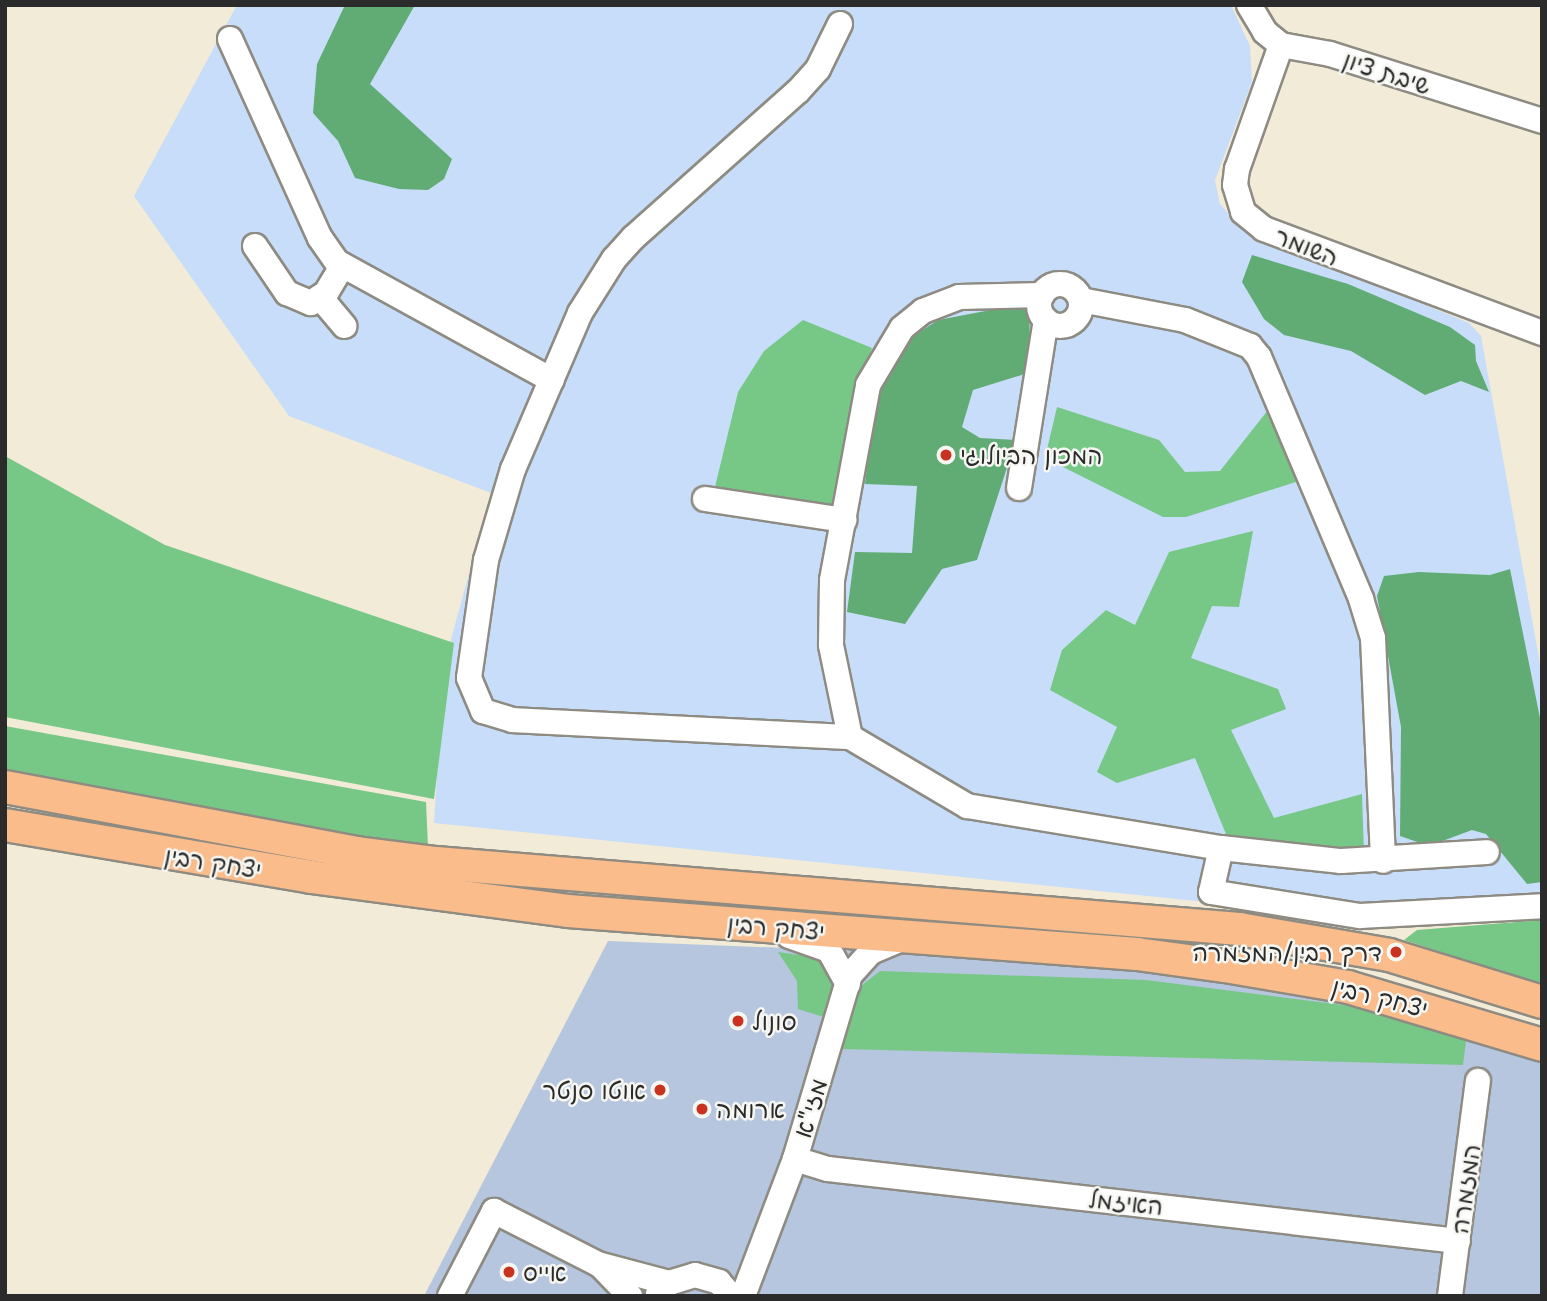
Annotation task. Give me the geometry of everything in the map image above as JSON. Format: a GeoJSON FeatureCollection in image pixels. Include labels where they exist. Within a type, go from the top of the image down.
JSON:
{"type":"FeatureCollection","features":[{"type":"Feature","properties":{"kind":"main road","name":"יצחק רבין"},"geometry":{"type":"LineString","coordinates":[[5,787],[357,853],[436,863],[1238,929],[1389,955],[1542,1002]]}},
{"type":"Feature","properties":{"kind":"main road","name":"יצחק רבין"},"geometry":{"type":"LineString","coordinates":[[5,825],[420,893],[754,926],[1137,954],[1280,974],[1397,1000],[1542,1045]]}},
{"type":"Feature","properties":{"kind":"street"},"geometry":{"type":"LineString","coordinates":[[1249,5],[1265,32],[1281,45]]}},
{"type":"Feature","properties":{"kind":"street"},"geometry":{"type":"LineString","coordinates":[[840,24],[818,69],[798,91],[665,208],[614,260],[580,313],[513,469],[486,560],[469,678],[483,711],[513,720],[849,737],[967,807],[1221,848],[1342,861],[1383,861],[1488,852]]}},
{"type":"Feature","properties":{"kind":"street"},"geometry":{"type":"LineString","coordinates":[[230,39],[320,238],[342,265],[552,380]]}},
{"type":"Feature","properties":{"kind":"street","name":"שיבת ציון"},"geometry":{"type":"LineString","coordinates":[[1281,45],[1330,54],[1542,121]]}},
{"type":"Feature","properties":{"kind":"street","name":"השומר"},"geometry":{"type":"LineString","coordinates":[[1281,45],[1237,169],[1238,202],[1248,217],[1264,229],[1542,333]]}},
{"type":"Feature","properties":{"kind":"street"},"geometry":{"type":"LineString","coordinates":[[255,246],[287,293],[312,303],[320,297],[342,265]]}},
{"type":"Feature","properties":{"kind":"street"},"geometry":{"type":"LineString","coordinates":[[1018,488],[1046,320],[1040,308],[1042,295],[1051,286],[1064,285],[1080,300],[1185,320],[1250,346],[1259,357],[1361,599],[1373,638],[1383,861]]}},
{"type":"Feature","properties":{"kind":"street"},"geometry":{"type":"LineString","coordinates":[[849,737],[831,645],[832,580],[868,385],[902,328],[923,311],[959,297],[1042,295]]}},
{"type":"Feature","properties":{"kind":"street"},"geometry":{"type":"LineString","coordinates":[[320,297],[344,326]]}},
{"type":"Feature","properties":{"kind":"street"},"geometry":{"type":"LineString","coordinates":[[1046,320],[1058,326],[1071,323],[1080,313],[1080,300]]}},
{"type":"Feature","properties":{"kind":"street"},"geometry":{"type":"LineString","coordinates":[[705,499],[844,520]]}},
{"type":"Feature","properties":{"kind":"street"},"geometry":{"type":"LineString","coordinates":[[1221,848],[1211,892],[1360,916],[1542,906]]}},
{"type":"Feature","properties":{"kind":"street"},"geometry":{"type":"LineString","coordinates":[[754,926],[829,950],[848,984]]}},
{"type":"Feature","properties":{"kind":"street","name":"מזי\"א"},"geometry":{"type":"LineString","coordinates":[[743,1296],[795,1159],[848,984],[871,952],[908,938]]}},
{"type":"Feature","properties":{"kind":"street","name":"המזמרה"},"geometry":{"type":"LineString","coordinates":[[1450,1296],[1478,1082]]}},
{"type":"Feature","properties":{"kind":"street","name":"האיזמל"},"geometry":{"type":"LineString","coordinates":[[795,1159],[828,1169],[1458,1241]]}},
{"type":"Feature","properties":{"kind":"street"},"geometry":{"type":"LineString","coordinates":[[450,1296],[494,1211],[598,1264],[663,1289]]}},
{"type":"Feature","properties":{"kind":"street","name":"מזי\"א"},"geometry":{"type":"LineString","coordinates":[[663,1289],[688,1276],[709,1277],[744,1261],[767,1230]]}},
{"type":"Feature","properties":{"kind":"street"},"geometry":{"type":"LineString","coordinates":[[598,1264],[630,1296]]}},
{"type":"Feature","properties":{"kind":"street"},"geometry":{"type":"LineString","coordinates":[[709,1277],[731,1296]]}},
{"type":"Feature","properties":{"kind":"shaded area","name":"המכון הביולוגי"},"geometry":{"type":"Polygon","coordinates":[[[237,5],[1231,5],[1250,46],[1252,82],[1215,180],[1220,204],[1243,230],[1469,323],[1481,336],[1542,675],[1542,893],[1468,903],[1323,914],[434,823],[444,665],[491,493],[289,416],[134,196],[237,5]]]}},
{"type":"Feature","properties":{"kind":"shaded area"},"geometry":{"type":"Polygon","coordinates":[[[608,941],[938,954],[1249,982],[1346,997],[1542,1051],[1542,1296],[424,1296],[608,941]]]}},
{"type":"Feature","properties":{"kind":"green space"},"geometry":{"type":"Polygon","coordinates":[[[345,5],[415,5],[370,84],[452,159],[444,179],[428,190],[399,189],[355,178],[338,141],[313,113],[317,64],[345,5]]]}},
{"type":"Feature","properties":{"kind":"green space"},"geometry":{"type":"Polygon","coordinates":[[[1252,255],[1348,284],[1450,327],[1475,345],[1476,361],[1489,392],[1461,381],[1425,395],[1351,351],[1284,335],[1264,319],[1242,282],[1252,255]]]}},
{"type":"Feature","properties":{"kind":"green space"},"geometry":{"type":"Polygon","coordinates":[[[996,309],[1029,310],[1031,372],[973,390],[962,427],[980,438],[1016,440],[977,560],[942,569],[905,624],[847,612],[855,552],[912,553],[917,486],[865,484],[875,398],[889,369],[912,337],[938,320],[996,309]]]}},
{"type":"Feature","properties":{"kind":"green space"},"geometry":{"type":"Polygon","coordinates":[[[803,320],[872,348],[855,391],[840,505],[714,491],[738,392],[764,351],[803,320]]]}},
{"type":"Feature","properties":{"kind":"green space"},"geometry":{"type":"Polygon","coordinates":[[[1057,407],[1159,440],[1185,472],[1220,471],[1268,410],[1299,481],[1186,517],[1163,517],[1045,458],[1057,407]]]}},
{"type":"Feature","properties":{"kind":"green space"},"geometry":{"type":"Polygon","coordinates":[[[5,456],[165,545],[454,643],[434,799],[5,717],[5,456]]]}},
{"type":"Feature","properties":{"kind":"green space"},"geometry":{"type":"Polygon","coordinates":[[[1253,531],[1239,607],[1212,606],[1191,658],[1278,689],[1286,709],[1231,730],[1274,818],[1362,794],[1364,854],[1230,844],[1195,758],[1117,783],[1097,772],[1117,727],[1050,690],[1062,650],[1106,610],[1135,625],[1169,552],[1253,531]]]}},
{"type":"Feature","properties":{"kind":"green space"},"geometry":{"type":"Polygon","coordinates":[[[1510,569],[1542,728],[1542,882],[1527,884],[1486,834],[1472,830],[1429,846],[1400,836],[1401,727],[1377,596],[1384,576],[1419,572],[1490,575],[1510,569]]]}},
{"type":"Feature","properties":{"kind":"green space"},"geometry":{"type":"Polygon","coordinates":[[[5,726],[426,802],[428,847],[5,778],[5,726]]]}},
{"type":"Feature","properties":{"kind":"green space"},"geometry":{"type":"Polygon","coordinates":[[[1542,920],[1542,985],[1404,940],[1417,930],[1542,920]]]}},
{"type":"Feature","properties":{"kind":"green space"},"geometry":{"type":"Polygon","coordinates":[[[778,952],[813,957],[827,966],[833,990],[827,1018],[798,1009],[797,981],[778,952]]]}},
{"type":"Feature","properties":{"kind":"green space"},"geometry":{"type":"Polygon","coordinates":[[[880,971],[1146,980],[1350,1006],[1443,1030],[1466,1041],[1463,1065],[842,1049],[848,1013],[861,986],[880,971]]]}},
{"type":"Feature","properties":{"kind":"place","name":"המכון הביולוגי"},"geometry":{"type":"Point","coordinates":[946,455]}},
{"type":"Feature","properties":{"kind":"place","name":"דרך רבין/המזמרה"},"geometry":{"type":"Point","coordinates":[1396,952]}},
{"type":"Feature","properties":{"kind":"place","name":"סונול"},"geometry":{"type":"Point","coordinates":[738,1021]}},
{"type":"Feature","properties":{"kind":"place","name":"אוטו סנטר"},"geometry":{"type":"Point","coordinates":[660,1090]}},
{"type":"Feature","properties":{"kind":"place","name":"ארומה"},"geometry":{"type":"Point","coordinates":[702,1109]}},
{"type":"Feature","properties":{"kind":"place","name":"אייס"},"geometry":{"type":"Point","coordinates":[509,1272]}}]}
